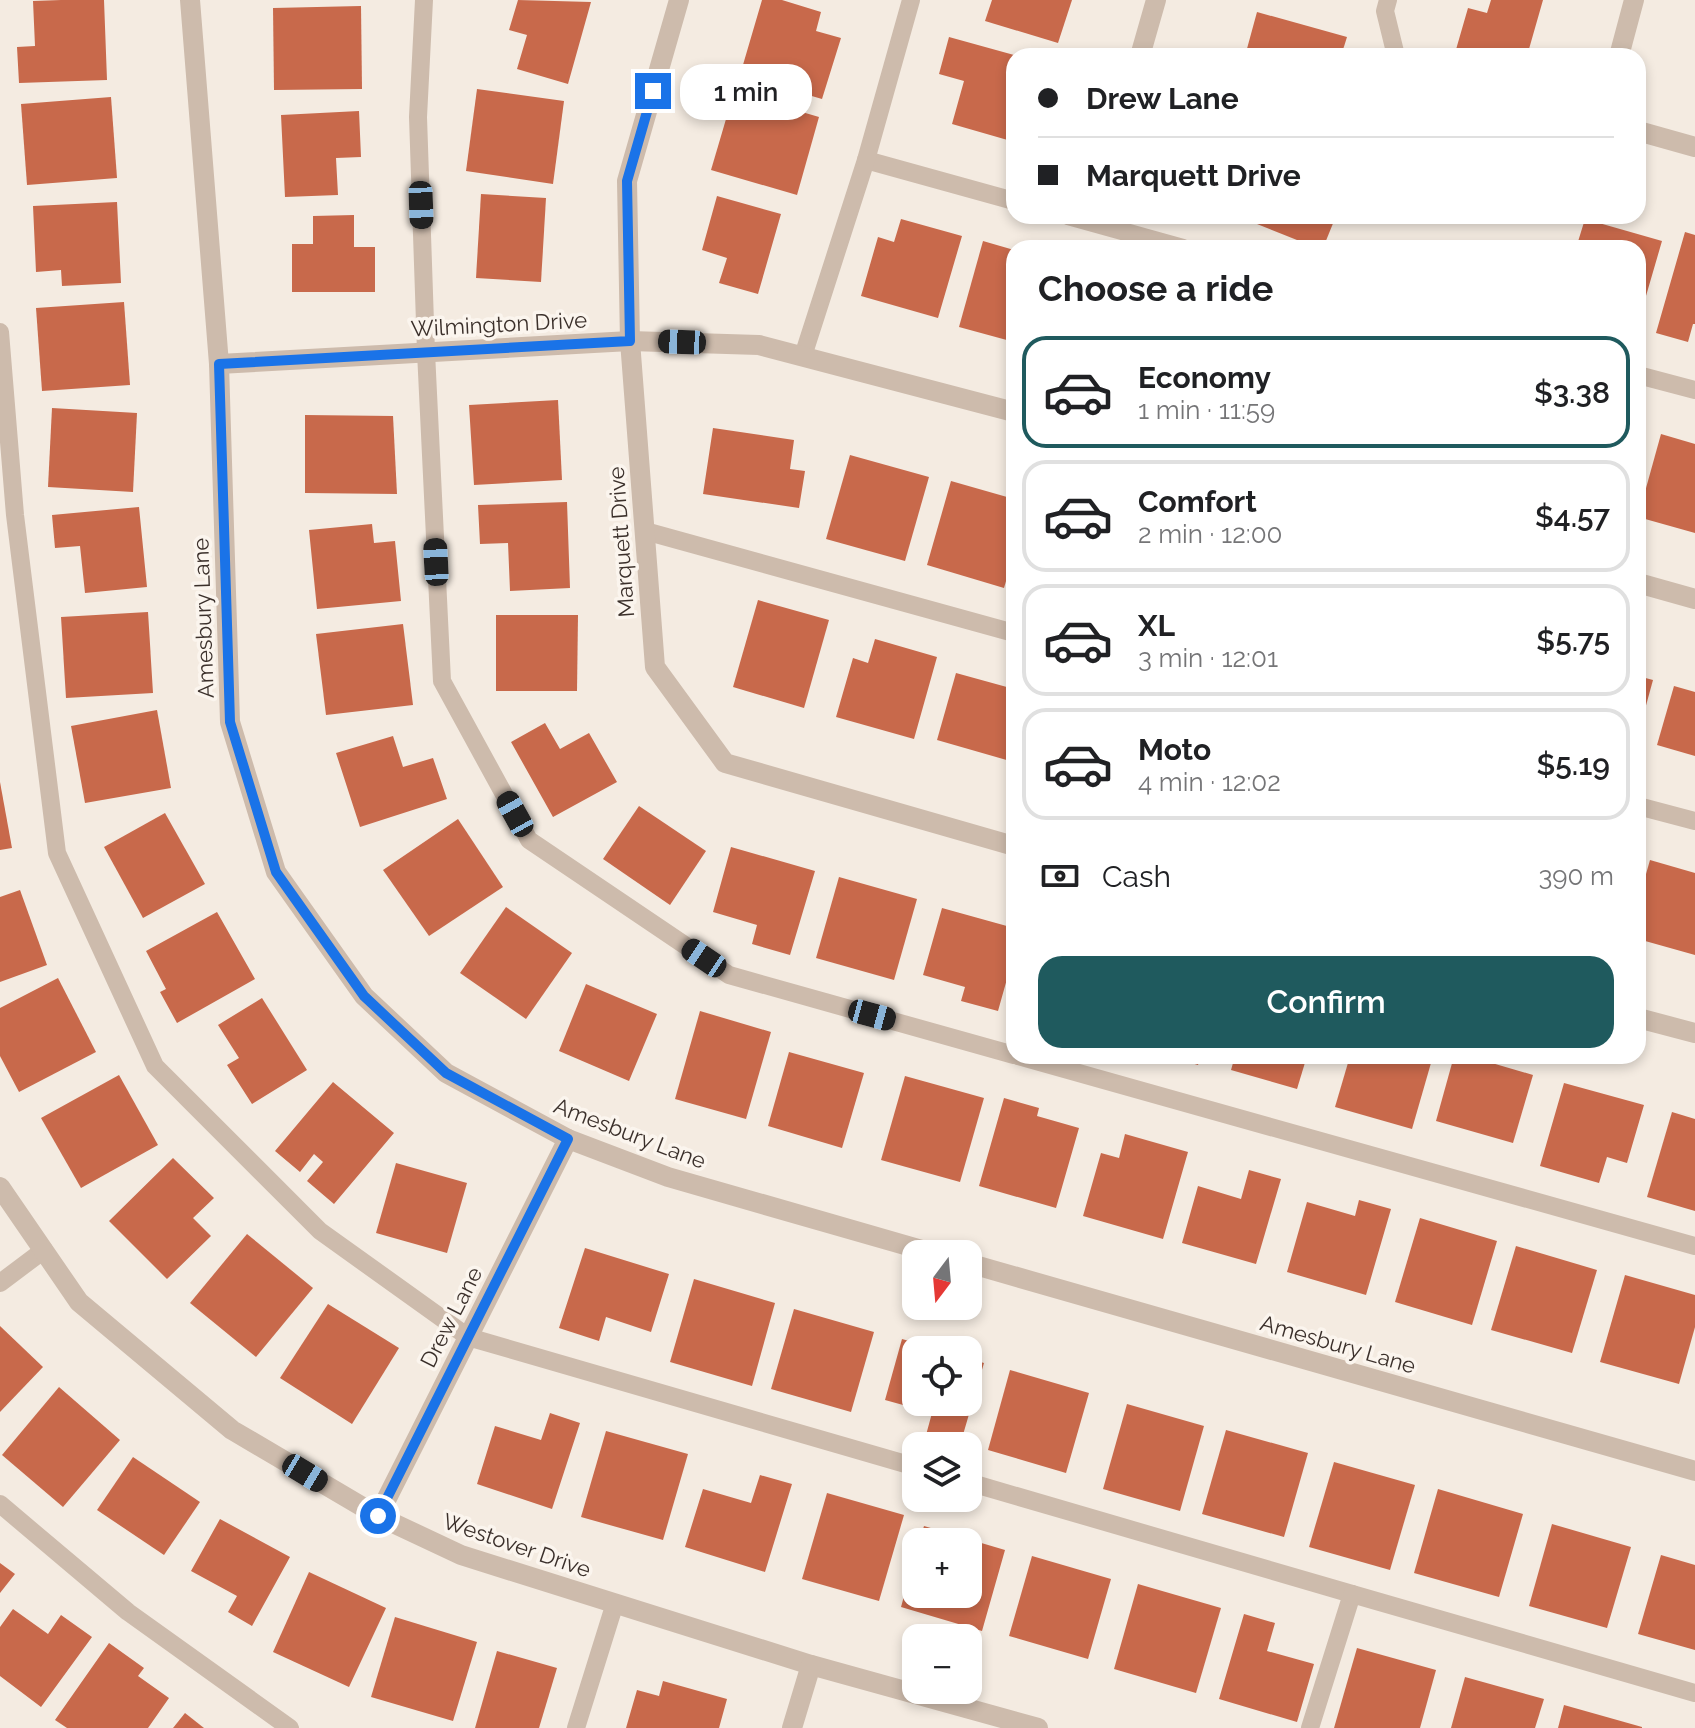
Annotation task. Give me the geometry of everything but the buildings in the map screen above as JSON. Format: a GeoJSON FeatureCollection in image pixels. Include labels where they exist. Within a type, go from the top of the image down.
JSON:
{"type":"FeatureCollection","features":[{"type":"Feature","properties":{"kind":"street","name":"Amesbury Lane"},"geometry":{"type":"LineString","coordinates":[[190,0],[219,364],[230,722],[276,872],[364,996],[446,1073],[568,1139],[668,1177],[902,1244]]}},
{"type":"Feature","properties":{"kind":"street","name":"Marquett Drive"},"geometry":{"type":"LineString","coordinates":[[679,0],[627,181],[630,341],[655,667],[725,763],[1006,844]]}},
{"type":"Feature","properties":{"kind":"street"},"geometry":{"type":"LineString","coordinates":[[1142,48],[1156,0]]}},
{"type":"Feature","properties":{"kind":"street"},"geometry":{"type":"LineString","coordinates":[[1621,48],[1634,0]]}},
{"type":"Feature","properties":{"kind":"street"},"geometry":{"type":"LineString","coordinates":[[1646,133],[1695,147]]}},
{"type":"Feature","properties":{"kind":"street","name":"Wilmington Drive"},"geometry":{"type":"LineString","coordinates":[[219,364],[630,341],[759,345],[1006,410]]}},
{"type":"Feature","properties":{"kind":"street"},"geometry":{"type":"LineString","coordinates":[[1646,585],[1695,599]]}},
{"type":"Feature","properties":{"kind":"street"},"geometry":{"type":"LineString","coordinates":[[1646,1020],[1695,1033]]}},
{"type":"Feature","properties":{"kind":"street","name":"Drew Lane"},"geometry":{"type":"LineString","coordinates":[[378,1516],[568,1139]]}},
{"type":"Feature","properties":{"kind":"street","name":"Westover Drive"},"geometry":{"type":"LineString","coordinates":[[0,1187],[79,1302],[232,1430],[378,1516],[461,1555],[811,1665],[1038,1728]]}},
{"type":"Feature","properties":{"kind":"street","name":"Amesbury Lane"},"geometry":{"type":"LineString","coordinates":[[982,1267],[1695,1471]]}},
{"type":"Feature","properties":{"kind":"street"},"geometry":{"type":"LineString","coordinates":[[792,1728],[811,1665]]}},
{"type":"Feature","properties":{"kind":"lane"},"geometry":{"type":"LineString","coordinates":[[424,0],[418,117],[442,681],[529,840],[729,975],[1006,1053]]}},
{"type":"Feature","properties":{"kind":"lane"},"geometry":{"type":"LineString","coordinates":[[803,356],[866,160],[911,0]]}},
{"type":"Feature","properties":{"kind":"lane"},"geometry":{"type":"LineString","coordinates":[[1388,0],[1385,11],[1394,48]]}},
{"type":"Feature","properties":{"kind":"lane"},"geometry":{"type":"LineString","coordinates":[[866,160],[1006,199]]}},
{"type":"Feature","properties":{"kind":"lane"},"geometry":{"type":"LineString","coordinates":[[1097,224],[1154,240]]}},
{"type":"Feature","properties":{"kind":"lane"},"geometry":{"type":"LineString","coordinates":[[0,332],[15,515],[57,853],[155,1066],[320,1231],[468,1337],[902,1463]]}},
{"type":"Feature","properties":{"kind":"lane"},"geometry":{"type":"LineString","coordinates":[[1646,377],[1695,390]]}},
{"type":"Feature","properties":{"kind":"lane"},"geometry":{"type":"LineString","coordinates":[[645,531],[1006,631]]}},
{"type":"Feature","properties":{"kind":"lane"},"geometry":{"type":"LineString","coordinates":[[1646,808],[1695,821]]}},
{"type":"Feature","properties":{"kind":"lane"},"geometry":{"type":"LineString","coordinates":[[1045,1064],[1695,1246]]}},
{"type":"Feature","properties":{"kind":"lane"},"geometry":{"type":"LineString","coordinates":[[0,1283],[44,1250]]}},
{"type":"Feature","properties":{"kind":"lane"},"geometry":{"type":"LineString","coordinates":[[982,1486],[1695,1693]]}},
{"type":"Feature","properties":{"kind":"lane"},"geometry":{"type":"LineString","coordinates":[[0,1504],[128,1612],[290,1728]]}},
{"type":"Feature","properties":{"kind":"lane"},"geometry":{"type":"LineString","coordinates":[[1310,1728],[1352,1594]]}},
{"type":"Feature","properties":{"kind":"lane"},"geometry":{"type":"LineString","coordinates":[[576,1728],[615,1603]]}},
{"type":"Feature","properties":{"kind":"route"},"geometry":{"type":"LineString","coordinates":[[378,1516],[568,1139],[446,1073],[364,996],[276,872],[230,722],[219,364],[630,341],[627,181],[653,91]]}}]}
